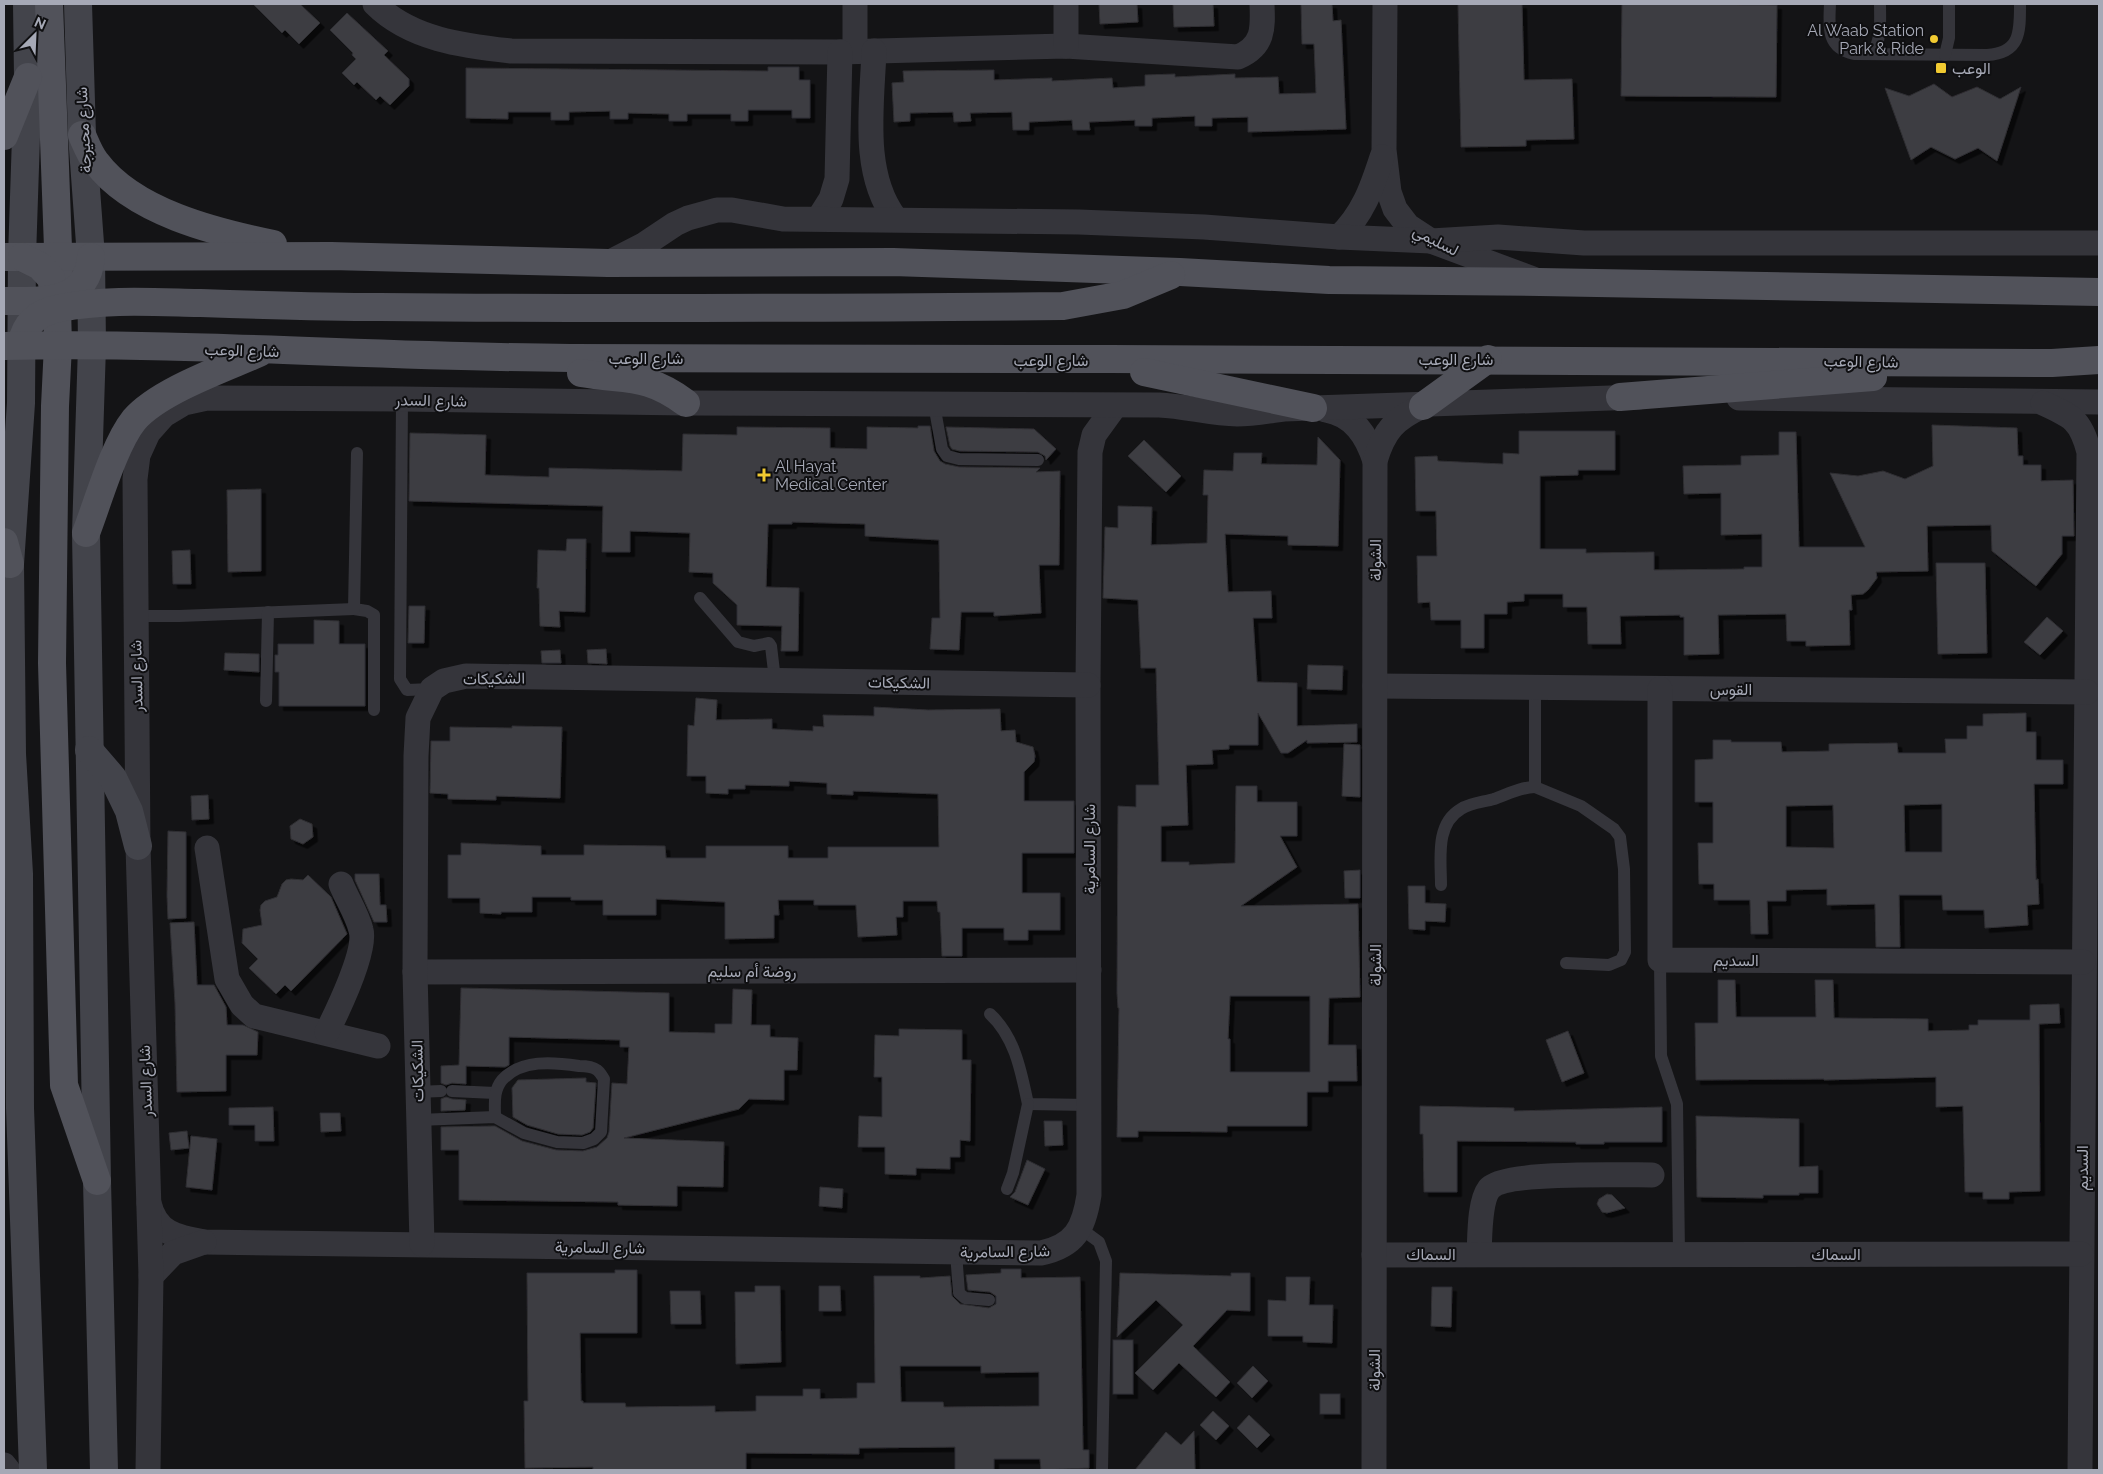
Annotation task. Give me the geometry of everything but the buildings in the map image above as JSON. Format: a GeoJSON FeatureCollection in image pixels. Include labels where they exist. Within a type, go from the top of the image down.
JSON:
{"type":"FeatureCollection","features":[{"type":"Feature","properties":{"kind":"main road"},"geometry":{"type":"LineString","coordinates":[[27,4],[28,77],[13,257],[12,345],[21,403],[7,553],[8,762],[19,874],[20,1108],[33,1470]]}},
{"type":"Feature","properties":{"kind":"main road"},"geometry":{"type":"LineString","coordinates":[[49,4],[58,257],[58,345],[54,406],[52,663],[64,1085],[97,1181]]}},
{"type":"Feature","properties":{"kind":"main road","name":"شارع محيرجة"},"geometry":{"type":"LineString","coordinates":[[78,4],[82,135],[90,256]]}},
{"type":"Feature","properties":{"kind":"main road"},"geometry":{"type":"LineString","coordinates":[[4,136],[28,77]]}},
{"type":"Feature","properties":{"kind":"main road"},"geometry":{"type":"LineString","coordinates":[[82,135],[95,162],[112,179],[130,193],[176,217],[218,233],[331,256]]}},
{"type":"Feature","properties":{"kind":"main road"},"geometry":{"type":"LineString","coordinates":[[12,345],[33,320],[58,303],[84,280],[88,271],[90,256]]}},
{"type":"Feature","properties":{"kind":"main road"},"geometry":{"type":"LineString","coordinates":[[90,256],[92,346],[86,533],[104,1470]]}},
{"type":"Feature","properties":{"kind":"main road"},"geometry":{"type":"LineString","coordinates":[[13,257],[331,256],[608,263],[893,262],[1180,272],[1329,280],[2099,292]]}},
{"type":"Feature","properties":{"kind":"main road"},"geometry":{"type":"LineString","coordinates":[[13,257],[40,266],[47,272],[53,285],[62,325],[68,334],[79,343],[92,346]]}},
{"type":"Feature","properties":{"kind":"main road"},"geometry":{"type":"LineString","coordinates":[[13,301],[351,307],[698,309],[1063,306],[1123,295],[1152,285],[1180,272]]}},
{"type":"Feature","properties":{"kind":"main road","name":"شارع الوعب"},"geometry":{"type":"LineString","coordinates":[[12,345],[546,358],[1488,359],[2052,363],[2099,360]]}},
{"type":"Feature","properties":{"kind":"main road"},"geometry":{"type":"LineString","coordinates":[[86,533],[123,440],[138,416],[148,406],[166,395],[265,350]]}},
{"type":"Feature","properties":{"kind":"main road"},"geometry":{"type":"LineString","coordinates":[[546,358],[580,373],[635,378],[670,392],[686,404]]}},
{"type":"Feature","properties":{"kind":"main road"},"geometry":{"type":"LineString","coordinates":[[1423,406],[1488,359]]}},
{"type":"Feature","properties":{"kind":"main road"},"geometry":{"type":"LineString","coordinates":[[1086,360],[1313,408]]}},
{"type":"Feature","properties":{"kind":"main road"},"geometry":{"type":"LineString","coordinates":[[1620,397],[2052,363]]}},
{"type":"Feature","properties":{"kind":"main road"},"geometry":{"type":"LineString","coordinates":[[89,750],[113,778],[129,810],[138,846]]}},
{"type":"Feature","properties":{"kind":"main road"},"geometry":{"type":"LineString","coordinates":[[4,1152],[20,1108]]}},
{"type":"Feature","properties":{"kind":"street"},"geometry":{"type":"LineString","coordinates":[[375,4],[386,16],[427,36],[473,47],[511,51],[856,51],[1066,46],[1238,57],[1248,53],[1260,38],[1263,28],[1262,4]]}},
{"type":"Feature","properties":{"kind":"street"},"geometry":{"type":"LineString","coordinates":[[819,218],[831,199],[837,179],[856,51],[855,4]]}},
{"type":"Feature","properties":{"kind":"street"},"geometry":{"type":"LineString","coordinates":[[1066,4],[1066,46]]}},
{"type":"Feature","properties":{"kind":"street","name":"لسليمي"},"geometry":{"type":"LineString","coordinates":[[1385,4],[1384,150],[1390,192],[1395,209],[1408,226],[1431,241],[1540,282]]}},
{"type":"Feature","properties":{"kind":"street"},"geometry":{"type":"LineString","coordinates":[[856,51],[872,127],[873,168],[882,200],[895,218]]}},
{"type":"Feature","properties":{"kind":"street","name":"لسليمي"},"geometry":{"type":"LineString","coordinates":[[1339,237],[1356,218],[1368,198],[1384,150]]}},
{"type":"Feature","properties":{"kind":"street"},"geometry":{"type":"LineString","coordinates":[[608,263],[645,244],[675,224],[702,213],[732,210],[783,218],[895,218],[1079,222],[1204,227],[1339,237],[1431,241],[1498,236],[1584,243],[2099,243]]}},
{"type":"Feature","properties":{"kind":"street"},"geometry":{"type":"LineString","coordinates":[[686,404],[1184,406],[1204,411],[1237,414],[1284,409],[1423,406],[1620,397],[2099,402]]}},
{"type":"Feature","properties":{"kind":"street","name":"شارع السدر"},"geometry":{"type":"LineString","coordinates":[[148,1470],[151,1276],[138,846],[135,479],[138,455],[148,433],[164,415],[184,403],[207,398],[686,404]]}},
{"type":"Feature","properties":{"kind":"street","name":"السديم"},"geometry":{"type":"LineString","coordinates":[[2038,401],[2074,420],[2084,433],[2089,452],[2094,493],[2087,692],[2083,962],[2082,1254]]}},
{"type":"Feature","properties":{"kind":"street","name":"شارع السامرية"},"geometry":{"type":"LineString","coordinates":[[1051,404],[1074,420],[1085,436],[1090,452]]}},
{"type":"Feature","properties":{"kind":"street","name":"شارع السامرية"},"geometry":{"type":"LineString","coordinates":[[149,1203],[152,1217],[164,1229],[188,1239],[204,1242],[1041,1253],[1058,1249],[1070,1241],[1080,1228],[1086,1212],[1089,1195],[1088,685],[1090,452],[1094,435],[1115,406]]}},
{"type":"Feature","properties":{"kind":"street","name":"الشولة"},"geometry":{"type":"LineString","coordinates":[[1374,1470],[1375,460],[1381,442],[1391,426],[1406,414],[1423,406]]}},
{"type":"Feature","properties":{"kind":"street","name":"الشولة"},"geometry":{"type":"LineString","coordinates":[[1313,408],[1335,412],[1354,423],[1368,440],[1375,460]]}},
{"type":"Feature","properties":{"kind":"street","name":"السديم"},"geometry":{"type":"LineString","coordinates":[[2089,452],[2099,429]]}},
{"type":"Feature","properties":{"kind":"street","name":"الشكيكات"},"geometry":{"type":"LineString","coordinates":[[422,1244],[418,1120],[437,1091],[396,1047],[416,972],[416,756],[418,718],[432,689],[444,681],[466,676],[1088,685]]}},
{"type":"Feature","properties":{"kind":"street","name":"القوس"},"geometry":{"type":"LineString","coordinates":[[1375,686],[2087,692]]}},
{"type":"Feature","properties":{"kind":"street"},"geometry":{"type":"LineString","coordinates":[[1660,689],[1660,960]]}},
{"type":"Feature","properties":{"kind":"street"},"geometry":{"type":"LineString","coordinates":[[207,848],[227,979],[242,1005],[254,1016],[396,1047]]}},
{"type":"Feature","properties":{"kind":"street"},"geometry":{"type":"LineString","coordinates":[[327,1032],[345,994],[361,945],[362,932],[341,884]]}},
{"type":"Feature","properties":{"kind":"street","name":"السديم"},"geometry":{"type":"LineString","coordinates":[[1660,960],[2083,962]]}},
{"type":"Feature","properties":{"kind":"street","name":"روضة أم سليم"},"geometry":{"type":"LineString","coordinates":[[416,972],[1089,970]]}},
{"type":"Feature","properties":{"kind":"street"},"geometry":{"type":"LineString","coordinates":[[1479,1254],[1483,1206],[1488,1190],[1498,1183],[1524,1177],[1652,1175]]}},
{"type":"Feature","properties":{"kind":"street","name":"شارع السامرية"},"geometry":{"type":"LineString","coordinates":[[151,1276],[173,1253],[204,1242]]}},
{"type":"Feature","properties":{"kind":"street","name":"السماك"},"geometry":{"type":"LineString","coordinates":[[1374,1255],[1679,1253],[2082,1254]]}},
{"type":"Feature","properties":{"kind":"street"},"geometry":{"type":"LineString","coordinates":[[2080,1470],[2082,1254]]}},
{"type":"Feature","properties":{"kind":"street"},"geometry":{"type":"LineString","coordinates":[[4,1465],[8,1470]]}},
{"type":"Feature","properties":{"kind":"lane"},"geometry":{"type":"LineString","coordinates":[[1830,4],[1829,30],[1835,44],[1847,52],[1945,55],[1987,55],[2004,52],[2011,47],[2019,32],[2020,4]]}},
{"type":"Feature","properties":{"kind":"lane"},"geometry":{"type":"LineString","coordinates":[[1872,54],[1877,47],[1880,35],[1880,4]]}},
{"type":"Feature","properties":{"kind":"lane"},"geometry":{"type":"LineString","coordinates":[[1945,55],[1949,38],[1949,4]]}},
{"type":"Feature","properties":{"kind":"lane"},"geometry":{"type":"LineString","coordinates":[[402,399],[400,679],[407,690],[432,689]]}},
{"type":"Feature","properties":{"kind":"lane"},"geometry":{"type":"LineString","coordinates":[[934,404],[942,449],[947,456],[959,459],[1038,460]]}},
{"type":"Feature","properties":{"kind":"lane"},"geometry":{"type":"LineString","coordinates":[[354,609],[357,453]]}},
{"type":"Feature","properties":{"kind":"lane"},"geometry":{"type":"LineString","coordinates":[[700,598],[738,642],[754,646],[769,643],[771,646],[774,680]]}},
{"type":"Feature","properties":{"kind":"lane"},"geometry":{"type":"LineString","coordinates":[[136,616],[354,609],[367,611],[374,615],[374,710]]}},
{"type":"Feature","properties":{"kind":"lane"},"geometry":{"type":"LineString","coordinates":[[266,701],[268,612]]}},
{"type":"Feature","properties":{"kind":"lane"},"geometry":{"type":"LineString","coordinates":[[1535,688],[1535,786]]}},
{"type":"Feature","properties":{"kind":"lane"},"geometry":{"type":"LineString","coordinates":[[1441,884],[1441,834],[1452,817],[1461,808],[1509,794],[1525,787],[1535,786],[1581,806],[1614,829],[1620,838],[1624,869],[1625,952],[1621,960],[1609,965],[1566,963]]}},
{"type":"Feature","properties":{"kind":"lane"},"geometry":{"type":"LineString","coordinates":[[1660,960],[1661,1056],[1677,1104],[1679,1253]]}},
{"type":"Feature","properties":{"kind":"lane"},"geometry":{"type":"LineString","coordinates":[[990,1014],[1009,1036],[1015,1051],[1028,1104],[1013,1173],[1007,1189]]}},
{"type":"Feature","properties":{"kind":"lane"},"geometry":{"type":"LineString","coordinates":[[418,1120],[495,1117],[524,1133],[557,1142],[582,1144],[594,1140],[601,1132],[604,1079],[597,1070],[548,1063],[525,1066],[514,1070],[502,1081],[495,1093],[495,1117]]}},
{"type":"Feature","properties":{"kind":"lane"},"geometry":{"type":"LineString","coordinates":[[437,1091],[495,1093]]}},
{"type":"Feature","properties":{"kind":"lane"},"geometry":{"type":"LineString","coordinates":[[1028,1104],[1089,1105]]}},
{"type":"Feature","properties":{"kind":"lane"},"geometry":{"type":"LineString","coordinates":[[1080,1228],[1099,1242],[1106,1261],[1102,1470]]}},
{"type":"Feature","properties":{"kind":"lane"},"geometry":{"type":"LineString","coordinates":[[956,1252],[959,1293],[965,1298],[989,1300]]}},
{"type":"Feature","properties":{"kind":"place","name":"Al Waab Station Park & Ride"},"geometry":{"type":"Point","coordinates":[1934,39]}},
{"type":"Feature","properties":{"kind":"place","name":"الوعب"},"geometry":{"type":"Point","coordinates":[1941,68]}},
{"type":"Feature","properties":{"kind":"place","name":"Al Hayat Medical Center"},"geometry":{"type":"Point","coordinates":[764,475]}}]}
